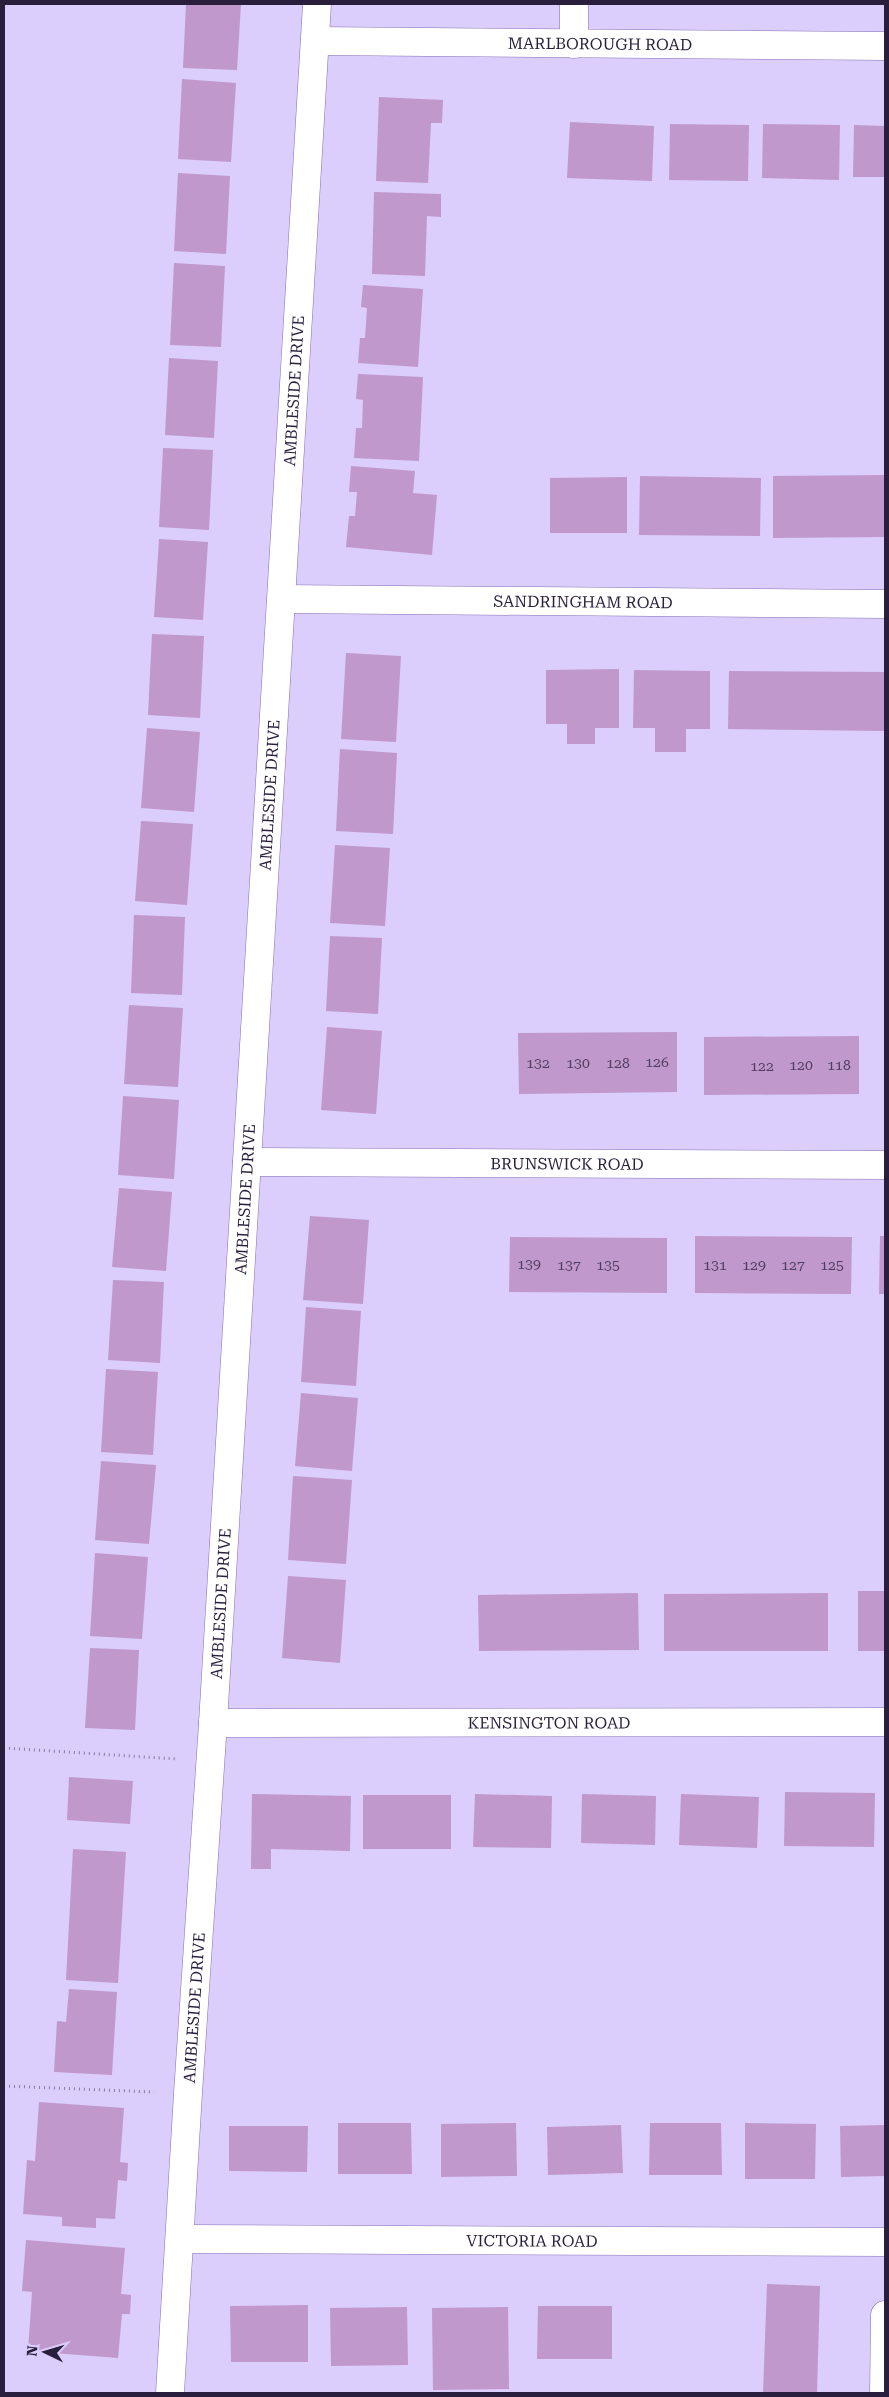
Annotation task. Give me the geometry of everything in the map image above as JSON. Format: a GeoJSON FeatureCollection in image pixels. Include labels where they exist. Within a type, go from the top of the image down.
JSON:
{"type":"FeatureCollection","features":[{"type":"Feature","properties":{"kind":"street","name":"AMBLESIDE DRIVE"},"geometry":{"type":"LineString","coordinates":[[170,2393],[248,1162],[317,4]]}},
{"type":"Feature","properties":{"kind":"street"},"geometry":{"type":"LineString","coordinates":[[574,4],[574,44]]}},
{"type":"Feature","properties":{"kind":"street","name":"MARLBOROUGH ROAD"},"geometry":{"type":"LineString","coordinates":[[314,41],[885,46]]}},
{"type":"Feature","properties":{"kind":"street","name":"SANDRINGHAM ROAD"},"geometry":{"type":"LineString","coordinates":[[282,599],[885,604]]}},
{"type":"Feature","properties":{"kind":"street","name":"BRUNSWICK ROAD"},"geometry":{"type":"LineString","coordinates":[[248,1162],[885,1165]]}},
{"type":"Feature","properties":{"kind":"street","name":"KENSINGTON ROAD"},"geometry":{"type":"LineString","coordinates":[[213,1723],[885,1722]]}},
{"type":"Feature","properties":{"kind":"street","name":"VICTORIA ROAD"},"geometry":{"type":"LineString","coordinates":[[180,2239],[885,2242]]}},
{"type":"Feature","properties":{"kind":"street"},"geometry":{"type":"LineString","coordinates":[[884,2393],[885,2315]]}},
{"type":"Feature","properties":{"kind":"path"},"geometry":{"type":"LineString","coordinates":[[4,1748],[116,1754],[210,1762]]}},
{"type":"Feature","properties":{"kind":"path"},"geometry":{"type":"LineString","coordinates":[[4,2086],[188,2093]]}},
{"type":"Feature","properties":{"kind":"building"},"geometry":{"type":"Polygon","coordinates":[[[186,4],[241,4],[237,70],[183,68],[186,4]]]}},
{"type":"Feature","properties":{"kind":"building"},"geometry":{"type":"Polygon","coordinates":[[[182,79],[236,83],[231,162],[178,159],[182,79]]]}},
{"type":"Feature","properties":{"kind":"building"},"geometry":{"type":"Polygon","coordinates":[[[379,97],[443,100],[442,123],[431,123],[428,183],[376,181],[379,97]]]}},
{"type":"Feature","properties":{"kind":"building"},"geometry":{"type":"Polygon","coordinates":[[[570,122],[654,126],[652,181],[567,178],[570,122]]]}},
{"type":"Feature","properties":{"kind":"building"},"geometry":{"type":"Polygon","coordinates":[[[670,124],[749,125],[748,181],[669,180],[670,124]]]}},
{"type":"Feature","properties":{"kind":"building"},"geometry":{"type":"Polygon","coordinates":[[[763,124],[840,125],[839,180],[762,178],[763,124]]]}},
{"type":"Feature","properties":{"kind":"building"},"geometry":{"type":"Polygon","coordinates":[[[854,125],[885,126],[885,177],[853,177],[854,125]]]}},
{"type":"Feature","properties":{"kind":"building"},"geometry":{"type":"Polygon","coordinates":[[[178,173],[230,176],[226,254],[174,251],[178,173]]]}},
{"type":"Feature","properties":{"kind":"building"},"geometry":{"type":"Polygon","coordinates":[[[374,192],[441,194],[441,217],[427,216],[425,276],[372,274],[374,192]]]}},
{"type":"Feature","properties":{"kind":"building"},"geometry":{"type":"Polygon","coordinates":[[[174,263],[225,266],[221,347],[170,345],[174,263]]]}},
{"type":"Feature","properties":{"kind":"building"},"geometry":{"type":"Polygon","coordinates":[[[363,285],[423,289],[418,367],[358,363],[360,338],[365,338],[367,308],[361,307],[363,285]]]}},
{"type":"Feature","properties":{"kind":"building"},"geometry":{"type":"Polygon","coordinates":[[[169,358],[218,361],[214,438],[165,435],[169,358]]]}},
{"type":"Feature","properties":{"kind":"building"},"geometry":{"type":"Polygon","coordinates":[[[358,374],[423,377],[419,461],[354,458],[356,428],[362,428],[363,400],[356,399],[358,374]]]}},
{"type":"Feature","properties":{"kind":"building"},"geometry":{"type":"Polygon","coordinates":[[[163,448],[213,450],[209,530],[159,527],[163,448]]]}},
{"type":"Feature","properties":{"kind":"building"},"geometry":{"type":"Polygon","coordinates":[[[351,466],[415,471],[413,493],[437,495],[432,555],[346,547],[349,516],[355,516],[357,492],[349,492],[351,466]]]}},
{"type":"Feature","properties":{"kind":"building"},"geometry":{"type":"Polygon","coordinates":[[[885,475],[885,537],[773,538],[773,476],[885,475]]]}},
{"type":"Feature","properties":{"kind":"building"},"geometry":{"type":"Polygon","coordinates":[[[640,476],[761,478],[760,536],[639,535],[640,476]]]}},
{"type":"Feature","properties":{"kind":"building"},"geometry":{"type":"Polygon","coordinates":[[[627,477],[627,533],[550,533],[550,478],[627,477]]]}},
{"type":"Feature","properties":{"kind":"building"},"geometry":{"type":"Polygon","coordinates":[[[159,539],[208,542],[203,620],[154,617],[159,539]]]}},
{"type":"Feature","properties":{"kind":"building"},"geometry":{"type":"Polygon","coordinates":[[[152,634],[204,636],[200,718],[148,715],[152,634]]]}},
{"type":"Feature","properties":{"kind":"building"},"geometry":{"type":"Polygon","coordinates":[[[346,653],[401,656],[396,742],[341,739],[346,653]]]}},
{"type":"Feature","properties":{"kind":"building"},"geometry":{"type":"Polygon","coordinates":[[[619,669],[619,728],[595,728],[595,744],[567,744],[567,724],[546,724],[546,670],[619,669]]]}},
{"type":"Feature","properties":{"kind":"building"},"geometry":{"type":"Polygon","coordinates":[[[634,670],[710,671],[710,729],[686,729],[686,752],[655,752],[655,728],[633,728],[634,670]]]}},
{"type":"Feature","properties":{"kind":"building"},"geometry":{"type":"Polygon","coordinates":[[[729,671],[885,672],[885,731],[728,729],[729,671]]]}},
{"type":"Feature","properties":{"kind":"building"},"geometry":{"type":"Polygon","coordinates":[[[147,728],[200,732],[194,812],[141,808],[147,728]]]}},
{"type":"Feature","properties":{"kind":"building"},"geometry":{"type":"Polygon","coordinates":[[[340,749],[397,753],[393,834],[336,831],[340,749]]]}},
{"type":"Feature","properties":{"kind":"building"},"geometry":{"type":"Polygon","coordinates":[[[141,821],[193,824],[187,905],[135,901],[141,821]]]}},
{"type":"Feature","properties":{"kind":"building"},"geometry":{"type":"Polygon","coordinates":[[[335,845],[390,848],[385,926],[330,923],[335,845]]]}},
{"type":"Feature","properties":{"kind":"building"},"geometry":{"type":"Polygon","coordinates":[[[134,915],[185,917],[182,995],[131,993],[134,915]]]}},
{"type":"Feature","properties":{"kind":"building"},"geometry":{"type":"Polygon","coordinates":[[[330,936],[382,938],[378,1014],[326,1011],[330,936]]]}},
{"type":"Feature","properties":{"kind":"building"},"geometry":{"type":"Polygon","coordinates":[[[129,1005],[183,1008],[178,1087],[124,1084],[129,1005]]]}},
{"type":"Feature","properties":{"kind":"building"},"geometry":{"type":"Polygon","coordinates":[[[327,1027],[382,1031],[376,1114],[321,1110],[327,1027]]]}},
{"type":"Feature","properties":{"kind":"building"},"geometry":{"type":"Polygon","coordinates":[[[677,1032],[677,1092],[519,1094],[518,1033],[677,1032]]]}},
{"type":"Feature","properties":{"kind":"building"},"geometry":{"type":"Polygon","coordinates":[[[859,1036],[859,1094],[704,1095],[704,1037],[859,1036]]]}},
{"type":"Feature","properties":{"kind":"building"},"geometry":{"type":"Polygon","coordinates":[[[123,1096],[179,1100],[174,1179],[118,1175],[123,1096]]]}},
{"type":"Feature","properties":{"kind":"building"},"geometry":{"type":"Polygon","coordinates":[[[119,1188],[172,1192],[166,1271],[112,1267],[119,1188]]]}},
{"type":"Feature","properties":{"kind":"building"},"geometry":{"type":"Polygon","coordinates":[[[310,1216],[369,1220],[363,1304],[303,1300],[310,1216]]]}},
{"type":"Feature","properties":{"kind":"building"},"geometry":{"type":"Polygon","coordinates":[[[695,1236],[852,1237],[851,1294],[695,1293],[695,1236]]]}},
{"type":"Feature","properties":{"kind":"building"},"geometry":{"type":"Polygon","coordinates":[[[880,1236],[885,1236],[885,1294],[879,1294],[880,1236]]]}},
{"type":"Feature","properties":{"kind":"building"},"geometry":{"type":"Polygon","coordinates":[[[510,1237],[667,1238],[667,1293],[509,1292],[510,1237]]]}},
{"type":"Feature","properties":{"kind":"building"},"geometry":{"type":"Polygon","coordinates":[[[113,1280],[164,1282],[160,1363],[108,1360],[113,1280]]]}},
{"type":"Feature","properties":{"kind":"building"},"geometry":{"type":"Polygon","coordinates":[[[306,1307],[361,1311],[356,1386],[301,1382],[306,1307]]]}},
{"type":"Feature","properties":{"kind":"building"},"geometry":{"type":"Polygon","coordinates":[[[106,1369],[158,1372],[153,1455],[101,1452],[106,1369]]]}},
{"type":"Feature","properties":{"kind":"building"},"geometry":{"type":"Polygon","coordinates":[[[301,1393],[358,1398],[352,1471],[295,1466],[301,1393]]]}},
{"type":"Feature","properties":{"kind":"building"},"geometry":{"type":"Polygon","coordinates":[[[101,1461],[156,1465],[149,1544],[95,1540],[101,1461]]]}},
{"type":"Feature","properties":{"kind":"building"},"geometry":{"type":"Polygon","coordinates":[[[293,1476],[352,1480],[346,1564],[288,1560],[293,1476]]]}},
{"type":"Feature","properties":{"kind":"building"},"geometry":{"type":"Polygon","coordinates":[[[95,1553],[148,1557],[142,1639],[90,1636],[95,1553]]]}},
{"type":"Feature","properties":{"kind":"building"},"geometry":{"type":"Polygon","coordinates":[[[288,1576],[346,1580],[340,1663],[282,1658],[288,1576]]]}},
{"type":"Feature","properties":{"kind":"building"},"geometry":{"type":"Polygon","coordinates":[[[858,1591],[885,1591],[885,1651],[858,1651],[858,1591]]]}},
{"type":"Feature","properties":{"kind":"building"},"geometry":{"type":"Polygon","coordinates":[[[638,1593],[639,1650],[479,1651],[478,1595],[638,1593]]]}},
{"type":"Feature","properties":{"kind":"building"},"geometry":{"type":"Polygon","coordinates":[[[828,1593],[828,1651],[664,1651],[664,1594],[828,1593]]]}},
{"type":"Feature","properties":{"kind":"building"},"geometry":{"type":"Polygon","coordinates":[[[90,1648],[139,1650],[135,1730],[85,1728],[90,1648]]]}},
{"type":"Feature","properties":{"kind":"building"},"geometry":{"type":"Polygon","coordinates":[[[69,1777],[133,1781],[130,1824],[67,1820],[69,1777]]]}},
{"type":"Feature","properties":{"kind":"building"},"geometry":{"type":"Polygon","coordinates":[[[785,1792],[875,1793],[874,1847],[784,1846],[785,1792]]]}},
{"type":"Feature","properties":{"kind":"building"},"geometry":{"type":"Polygon","coordinates":[[[252,1794],[351,1796],[350,1851],[271,1849],[271,1869],[251,1869],[252,1794]]]}},
{"type":"Feature","properties":{"kind":"building"},"geometry":{"type":"Polygon","coordinates":[[[475,1794],[552,1796],[551,1848],[473,1847],[475,1794]]]}},
{"type":"Feature","properties":{"kind":"building"},"geometry":{"type":"Polygon","coordinates":[[[582,1794],[656,1796],[655,1845],[581,1843],[582,1794]]]}},
{"type":"Feature","properties":{"kind":"building"},"geometry":{"type":"Polygon","coordinates":[[[681,1794],[759,1797],[757,1848],[679,1845],[681,1794]]]}},
{"type":"Feature","properties":{"kind":"building"},"geometry":{"type":"Polygon","coordinates":[[[363,1795],[451,1795],[451,1849],[363,1849],[363,1795]]]}},
{"type":"Feature","properties":{"kind":"building"},"geometry":{"type":"Polygon","coordinates":[[[73,1849],[126,1852],[118,1983],[66,1980],[73,1849]]]}},
{"type":"Feature","properties":{"kind":"building"},"geometry":{"type":"Polygon","coordinates":[[[69,1989],[117,1992],[112,2075],[54,2072],[57,2021],[66,2022],[69,1989]]]}},
{"type":"Feature","properties":{"kind":"building"},"geometry":{"type":"Polygon","coordinates":[[[39,2102],[124,2108],[120,2162],[128,2163],[127,2181],[118,2180],[115,2219],[96,2218],[96,2228],[62,2226],[62,2217],[23,2214],[27,2160],[35,2161],[39,2102]]]}},
{"type":"Feature","properties":{"kind":"building"},"geometry":{"type":"Polygon","coordinates":[[[338,2123],[411,2123],[412,2174],[338,2174],[338,2123]]]}},
{"type":"Feature","properties":{"kind":"building"},"geometry":{"type":"Polygon","coordinates":[[[516,2123],[517,2176],[441,2177],[441,2124],[516,2123]]]}},
{"type":"Feature","properties":{"kind":"building"},"geometry":{"type":"Polygon","coordinates":[[[650,2123],[721,2123],[722,2175],[649,2175],[650,2123]]]}},
{"type":"Feature","properties":{"kind":"building"},"geometry":{"type":"Polygon","coordinates":[[[745,2123],[816,2124],[815,2179],[745,2179],[745,2123]]]}},
{"type":"Feature","properties":{"kind":"building"},"geometry":{"type":"Polygon","coordinates":[[[621,2125],[623,2173],[548,2175],[547,2127],[621,2125]]]}},
{"type":"Feature","properties":{"kind":"building"},"geometry":{"type":"Polygon","coordinates":[[[885,2125],[885,2176],[841,2177],[840,2126],[885,2125]]]}},
{"type":"Feature","properties":{"kind":"building"},"geometry":{"type":"Polygon","coordinates":[[[229,2126],[308,2126],[307,2172],[229,2171],[229,2126]]]}},
{"type":"Feature","properties":{"kind":"building"},"geometry":{"type":"Polygon","coordinates":[[[26,2240],[125,2248],[121,2294],[131,2295],[130,2314],[122,2314],[118,2358],[28,2351],[32,2292],[22,2291],[26,2240]]]}},
{"type":"Feature","properties":{"kind":"building"},"geometry":{"type":"Polygon","coordinates":[[[767,2284],[820,2286],[817,2393],[763,2393],[767,2284]]]}},
{"type":"Feature","properties":{"kind":"building"},"geometry":{"type":"Polygon","coordinates":[[[308,2305],[308,2362],[231,2362],[230,2306],[308,2305]]]}},
{"type":"Feature","properties":{"kind":"building"},"geometry":{"type":"Polygon","coordinates":[[[538,2306],[612,2306],[612,2359],[537,2359],[538,2306]]]}},
{"type":"Feature","properties":{"kind":"building"},"geometry":{"type":"Polygon","coordinates":[[[407,2307],[408,2365],[331,2366],[330,2308],[407,2307]]]}},
{"type":"Feature","properties":{"kind":"building"},"geometry":{"type":"Polygon","coordinates":[[[508,2307],[509,2389],[433,2390],[432,2308],[508,2307]]]}}]}
